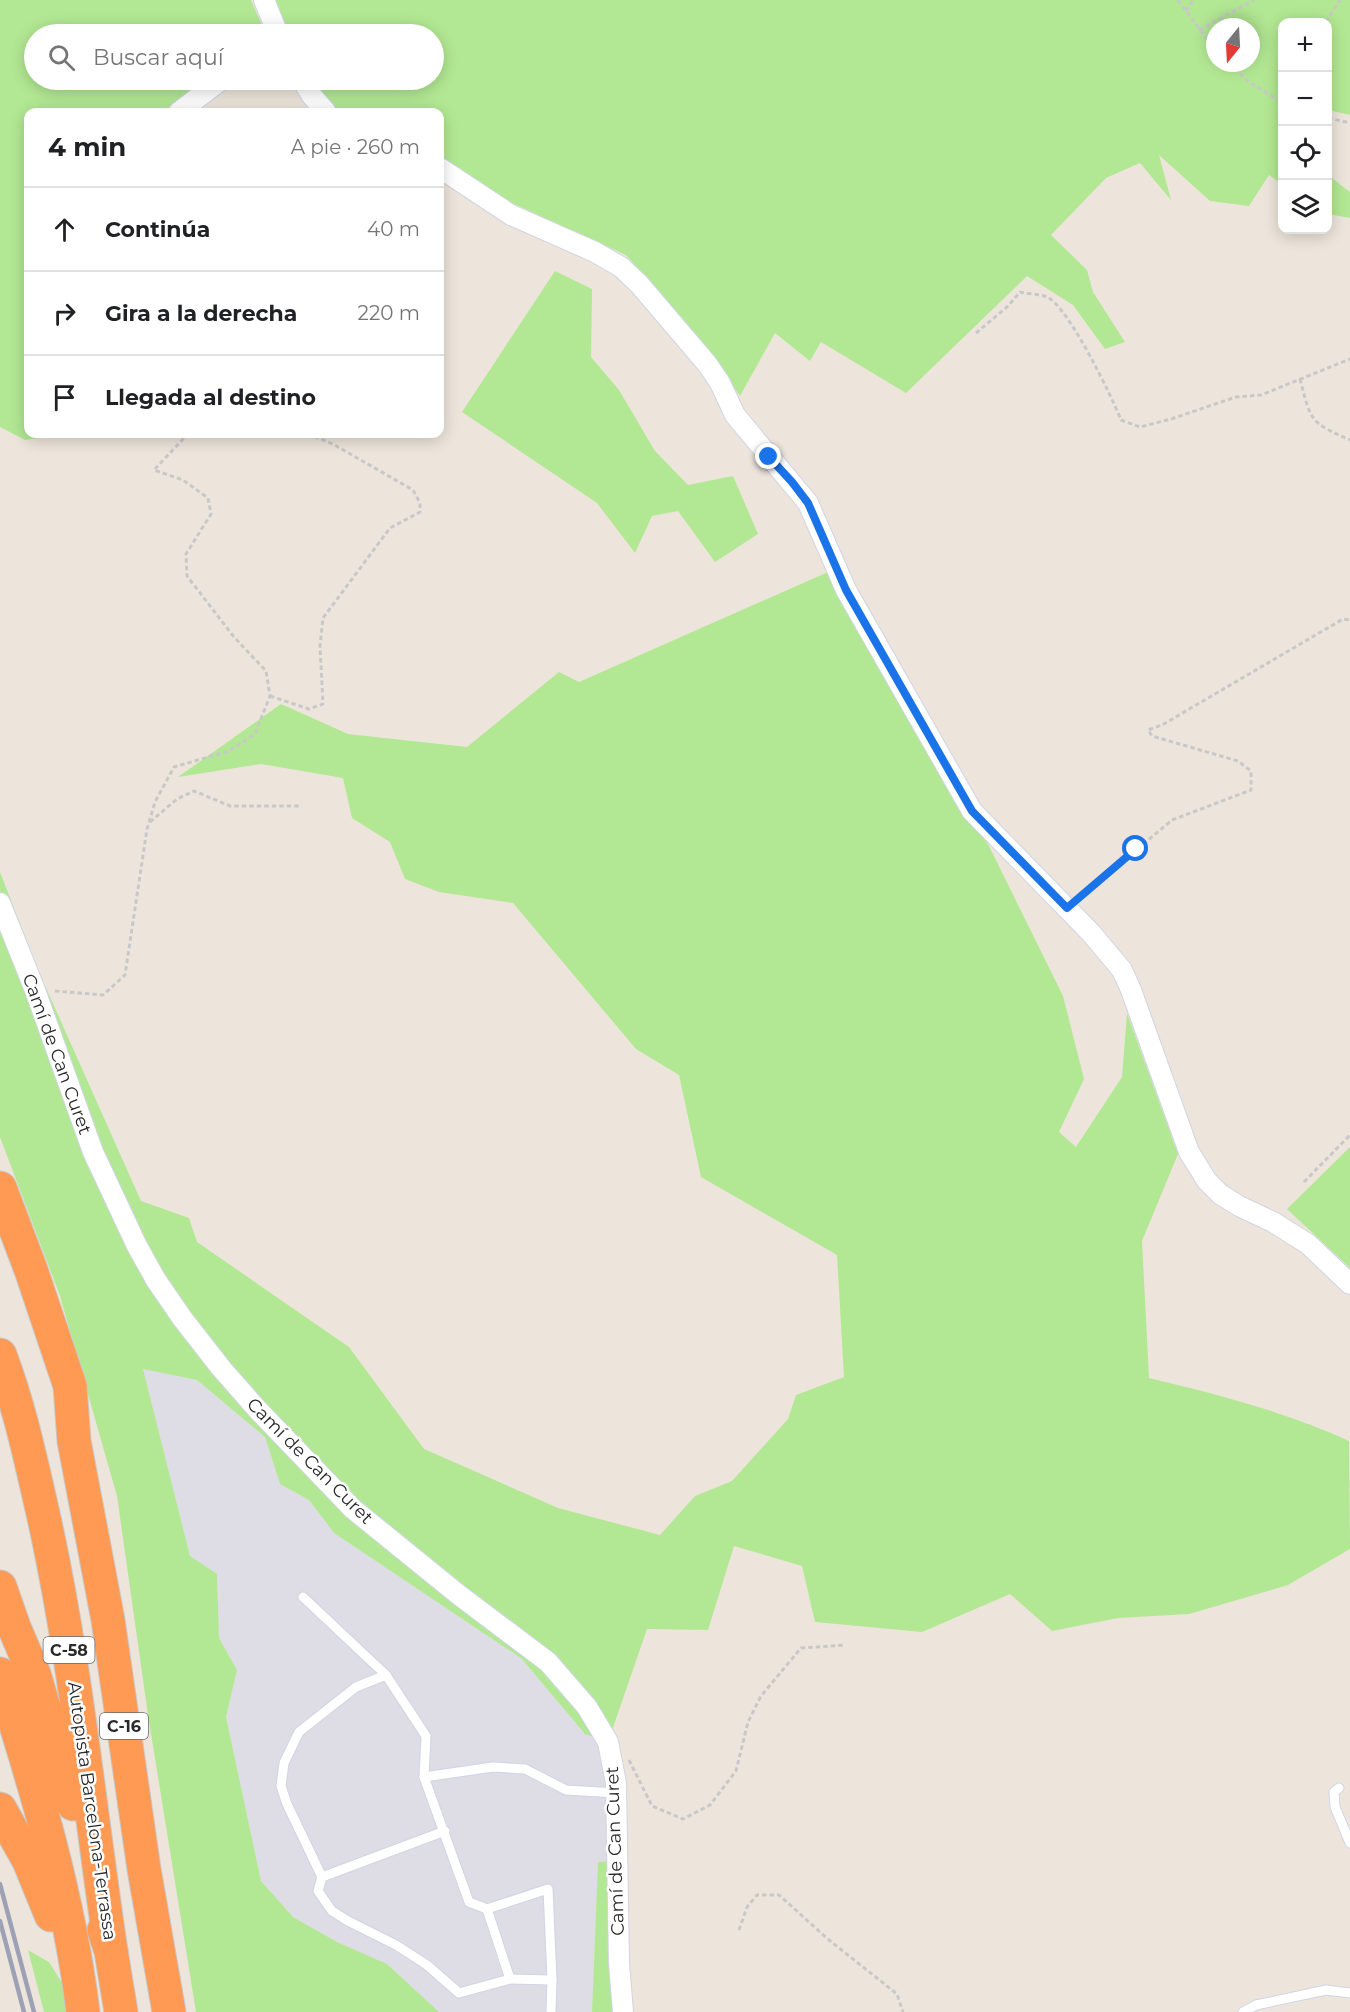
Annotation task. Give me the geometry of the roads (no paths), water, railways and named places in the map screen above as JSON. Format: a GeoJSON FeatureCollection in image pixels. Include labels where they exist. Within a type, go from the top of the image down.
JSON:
{"type":"FeatureCollection","features":[{"type":"Feature","properties":{"kind":"highway","name":"C-16"},"geometry":{"type":"LineString","coordinates":[[0,1188],[31,1270],[70,1386],[74,1441],[108,1620],[144,1869],[169,2012]]}},
{"type":"Feature","properties":{"kind":"highway"},"geometry":{"type":"LineString","coordinates":[[0,1251],[22,1303],[52,1392],[74,1441]]}},
{"type":"Feature","properties":{"kind":"highway","name":"Autopista Barcelona-Terrassa"},"geometry":{"type":"LineString","coordinates":[[0,1355],[25,1430],[56,1573],[111,1951]]}},
{"type":"Feature","properties":{"kind":"highway"},"geometry":{"type":"LineString","coordinates":[[0,1587],[34,1674],[72,1800],[88,1884],[111,1951],[120,2012]]}},
{"type":"Feature","properties":{"kind":"highway"},"geometry":{"type":"LineString","coordinates":[[0,1674],[53,1851],[80,1983],[82,2012]]}},
{"type":"Feature","properties":{"kind":"highway"},"geometry":{"type":"LineString","coordinates":[[0,1809],[29,1861],[56,1928],[82,2012]]}},
{"type":"Feature","properties":{"kind":"street"},"geometry":{"type":"LineString","coordinates":[[264,0],[272,24]]}},
{"type":"Feature","properties":{"kind":"street"},"geometry":{"type":"LineString","coordinates":[[183,108],[208,90]]}},
{"type":"Feature","properties":{"kind":"street"},"geometry":{"type":"LineString","coordinates":[[308,90],[322,108]]}},
{"type":"Feature","properties":{"kind":"street"},"geometry":{"type":"LineString","coordinates":[[444,171],[511,215],[595,252],[621,267],[708,365],[720,383],[735,415],[808,503],[846,590],[972,811],[1067,908],[1122,970],[1189,1152],[1207,1181],[1220,1194],[1239,1206],[1273,1222],[1308,1244],[1350,1284]]}},
{"type":"Feature","properties":{"kind":"street","name":"Camí de Can Curet"},"geometry":{"type":"LineString","coordinates":[[0,903],[35,990],[93,1152],[137,1245],[156,1280],[182,1318],[257,1409],[353,1509],[459,1595],[549,1662],[587,1707],[608,1742],[616,1783],[622,2012]]}},
{"type":"Feature","properties":{"kind":"lane"},"geometry":{"type":"LineString","coordinates":[[303,1598],[386,1675],[426,1736],[424,1777],[469,1902],[488,1909],[548,1889],[551,2012]]}},
{"type":"Feature","properties":{"kind":"lane"},"geometry":{"type":"LineString","coordinates":[[386,1675],[356,1687],[298,1732],[284,1763],[281,1786],[287,1804],[322,1877],[318,1891],[332,1911],[396,1944],[428,1965],[459,1993],[510,1979],[552,1980]]}},
{"type":"Feature","properties":{"kind":"lane"},"geometry":{"type":"LineString","coordinates":[[424,1777],[493,1767],[525,1769],[566,1790],[616,1793]]}},
{"type":"Feature","properties":{"kind":"lane"},"geometry":{"type":"LineString","coordinates":[[1339,1788],[1334,1792],[1335,1807],[1350,1843]]}},
{"type":"Feature","properties":{"kind":"lane"},"geometry":{"type":"LineString","coordinates":[[322,1877],[445,1831]]}},
{"type":"Feature","properties":{"kind":"lane"},"geometry":{"type":"LineString","coordinates":[[488,1909],[510,1979]]}},
{"type":"Feature","properties":{"kind":"lane"},"geometry":{"type":"LineString","coordinates":[[1243,2012],[1256,2005],[1326,1990],[1350,1993]]}},
{"type":"Feature","properties":{"kind":"railway"},"geometry":{"type":"LineString","coordinates":[[0,1884],[34,2012]]}},
{"type":"Feature","properties":{"kind":"railway"},"geometry":{"type":"LineString","coordinates":[[0,1921],[24,2012]]}}]}
